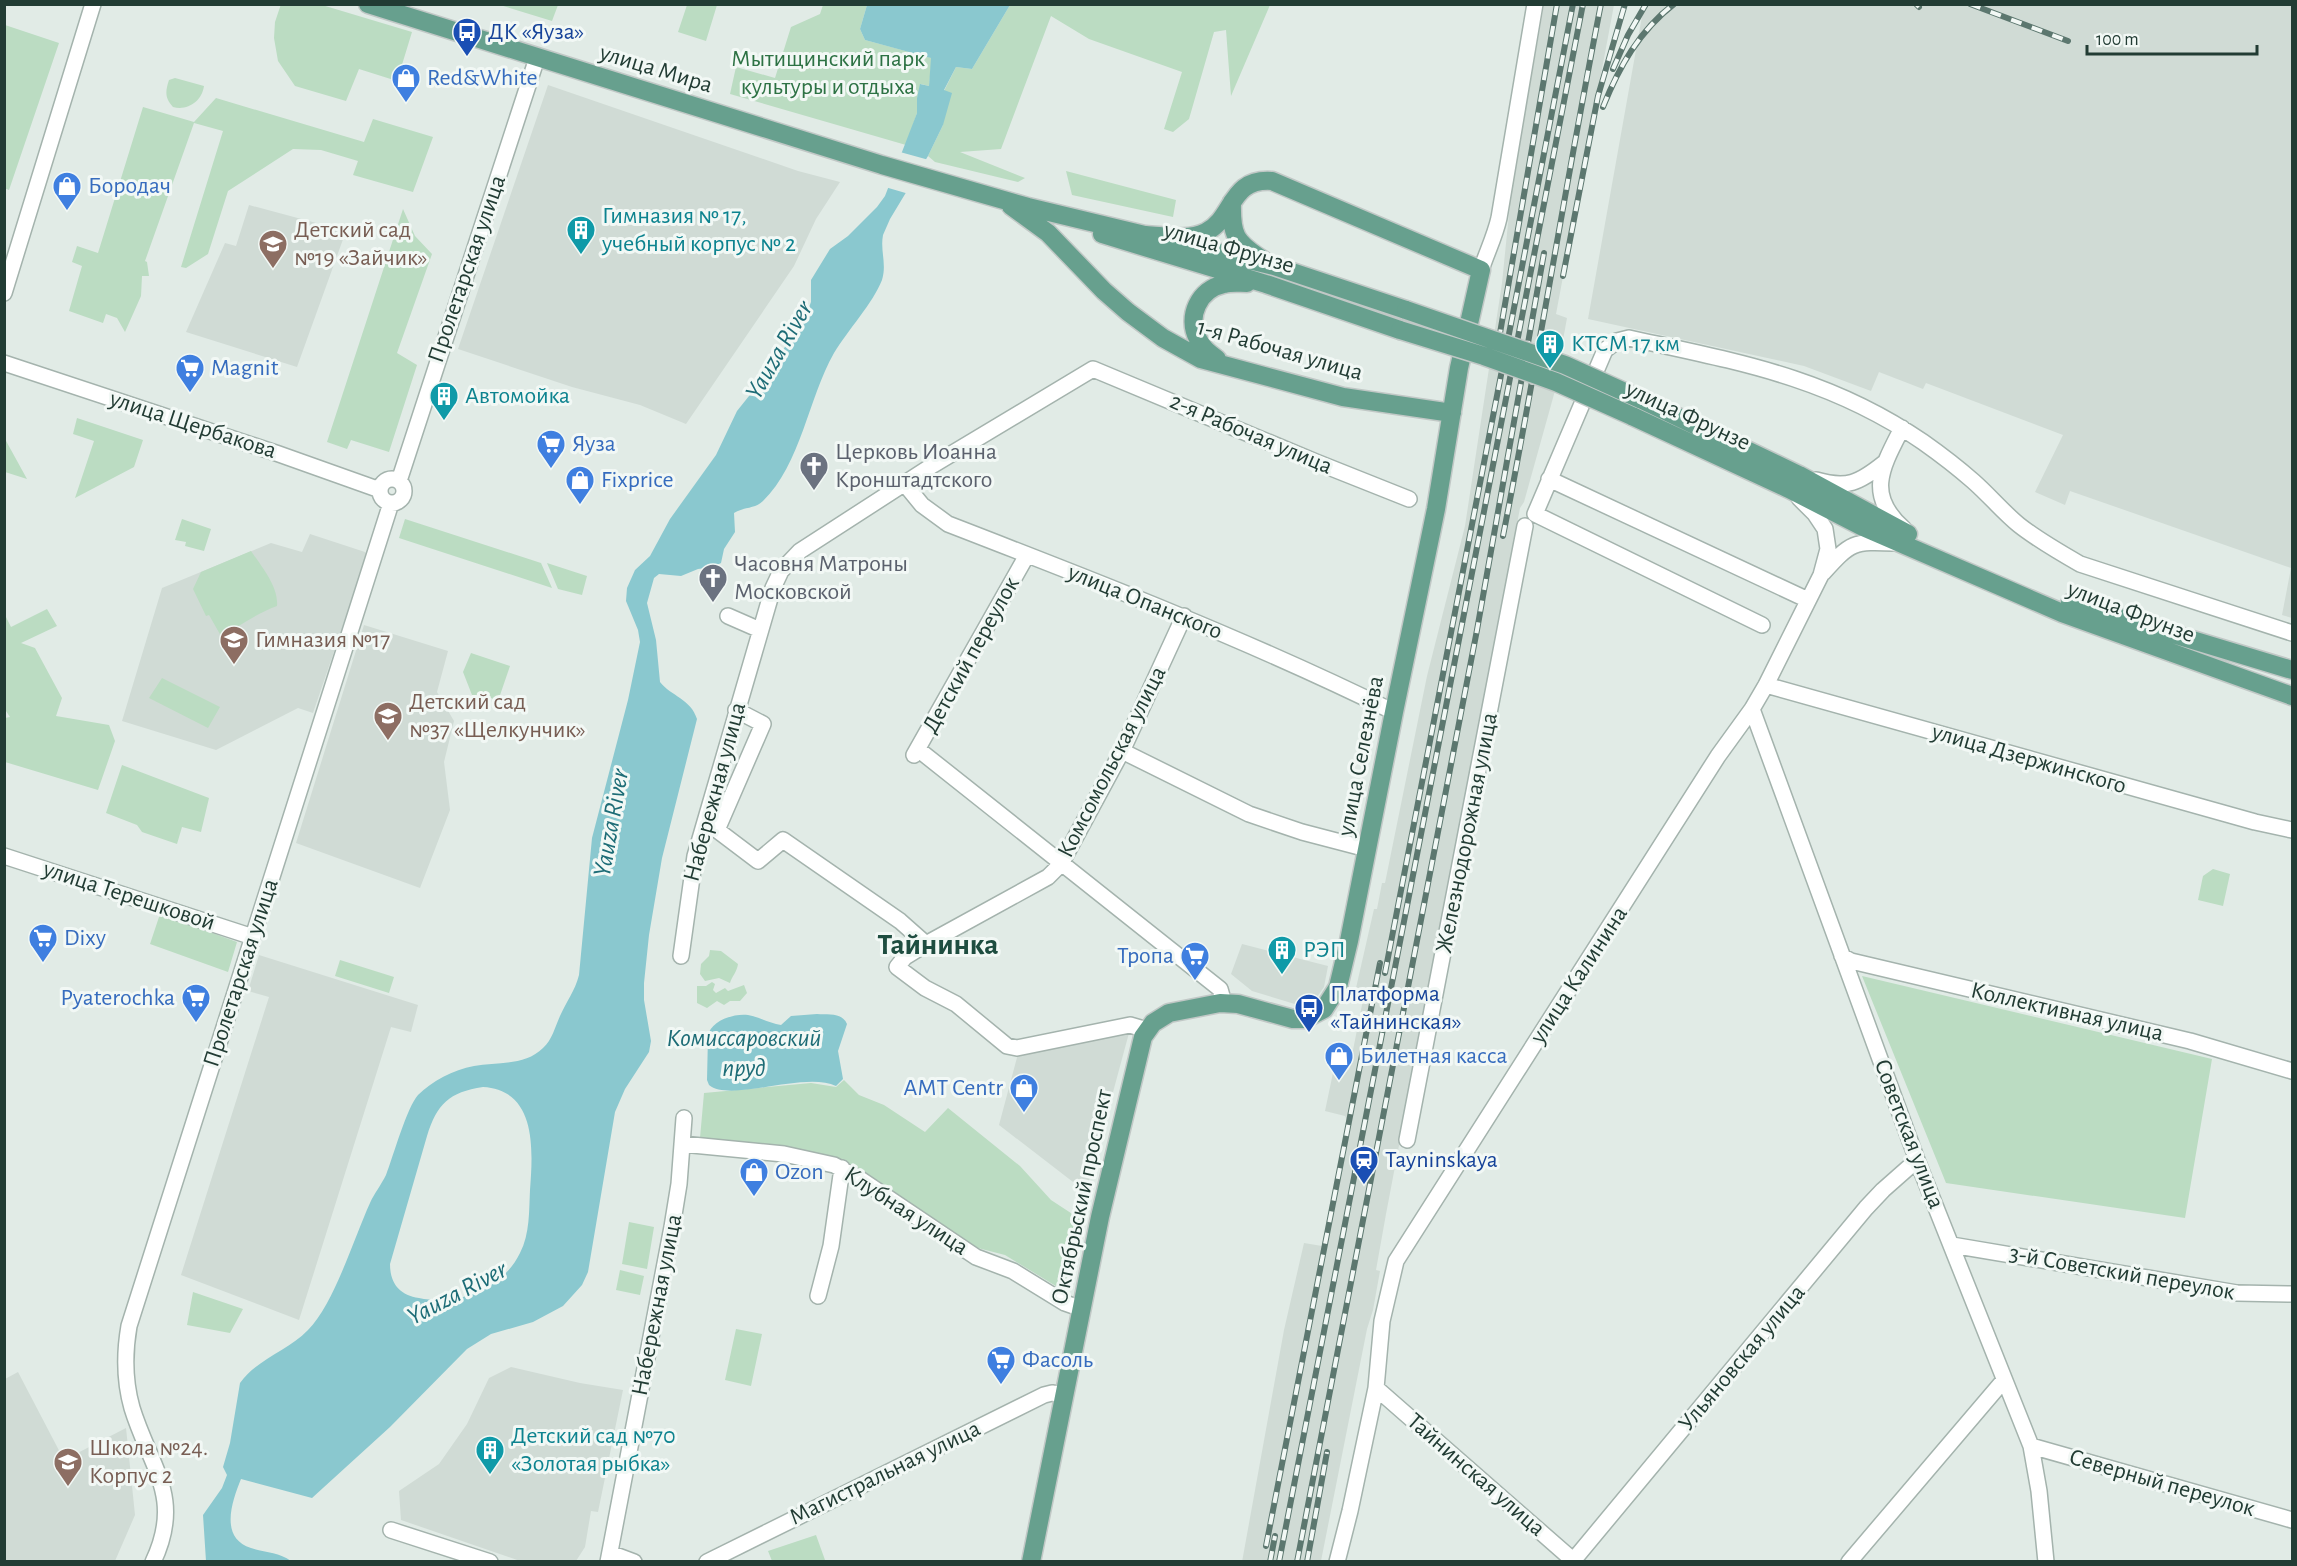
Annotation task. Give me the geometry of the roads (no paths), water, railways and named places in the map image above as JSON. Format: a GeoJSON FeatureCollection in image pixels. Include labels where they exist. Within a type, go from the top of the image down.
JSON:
{"type":"FeatureCollection","features":[{"type":"Feature","properties":{"kind":"main road","name":"улица Мира"},"geometry":{"type":"LineString","coordinates":[[368,4],[930,179]]}},
{"type":"Feature","properties":{"kind":"main road","name":"улица Фрунзе"},"geometry":{"type":"LineString","coordinates":[[930,179],[1051,212],[1274,266],[1565,365],[1640,399],[1794,482],[1907,539],[1986,569],[2066,608],[2292,696]]}},
{"type":"Feature","properties":{"kind":"main road"},"geometry":{"type":"LineString","coordinates":[[1146,235],[1186,237],[1205,232],[1217,223],[1236,194],[1248,184],[1272,181],[1481,270]]}},
{"type":"Feature","properties":{"kind":"main road","name":"1-я Рабочая улица"},"geometry":{"type":"LineString","coordinates":[[1004,200],[1048,233],[1104,291],[1128,312],[1163,338],[1201,358],[1343,397],[1452,413]]}},
{"type":"Feature","properties":{"kind":"main road"},"geometry":{"type":"LineString","coordinates":[[1232,201],[1231,223],[1236,238],[1247,249],[1274,266]]}},
{"type":"Feature","properties":{"kind":"main road","name":"улица Фрунзе"},"geometry":{"type":"LineString","coordinates":[[1051,212],[1079,226],[1128,244],[1266,284],[1556,382],[1632,416],[1794,482]]}},
{"type":"Feature","properties":{"kind":"main road","name":"улица Селезнёва"},"geometry":{"type":"LineString","coordinates":[[1224,1003],[1238,1004],[1300,1020],[1311,1017],[1324,1009],[1335,994],[1342,976],[1436,509],[1459,368],[1481,270]]}},
{"type":"Feature","properties":{"kind":"main road"},"geometry":{"type":"LineString","coordinates":[[1223,364],[1203,348],[1195,334],[1194,318],[1198,302],[1209,290],[1224,284],[1266,284]]}},
{"type":"Feature","properties":{"kind":"main road"},"geometry":{"type":"LineString","coordinates":[[2066,608],[2292,670]]}},
{"type":"Feature","properties":{"kind":"main road"},"geometry":{"type":"LineString","coordinates":[[2066,608],[2141,652],[2292,709]]}},
{"type":"Feature","properties":{"kind":"main road","name":"улица Фрунзе"},"geometry":{"type":"LineString","coordinates":[[2066,608],[2292,684]]}},
{"type":"Feature","properties":{"kind":"main road"},"geometry":{"type":"LineString","coordinates":[[1147,1030],[1169,1013],[1196,1006],[1224,1003]]}},
{"type":"Feature","properties":{"kind":"main road","name":"Октябрьский проспект"},"geometry":{"type":"LineString","coordinates":[[1031,1562],[1100,1216],[1136,1058],[1147,1030]]}},
{"type":"Feature","properties":{"kind":"street"},"geometry":{"type":"LineString","coordinates":[[4,293],[93,4]]}},
{"type":"Feature","properties":{"kind":"street"},"geometry":{"type":"LineString","coordinates":[[1481,270],[1494,238],[1499,218],[1535,4]]}},
{"type":"Feature","properties":{"kind":"street","name":"Пролетарская улица"},"geometry":{"type":"LineString","coordinates":[[399,481],[537,58]]}},
{"type":"Feature","properties":{"kind":"street","name":"Железнодорожная улица"},"geometry":{"type":"LineString","coordinates":[[1407,1140],[1530,520],[1605,350],[1611,344],[1626,338],[1745,363],[1795,377],[1833,392],[1902,428],[1974,482],[2026,530],[2048,546],[2080,564],[2292,633]]}},
{"type":"Feature","properties":{"kind":"street","name":"улица Щербакова"},"geometry":{"type":"LineString","coordinates":[[4,363],[380,490]]}},
{"type":"Feature","properties":{"kind":"street","name":"Набережная улица"},"geometry":{"type":"LineString","coordinates":[[681,956],[694,856],[760,630],[773,588],[781,571],[791,558],[904,483],[1093,369]]}},
{"type":"Feature","properties":{"kind":"street","name":"2-я Рабочая улица"},"geometry":{"type":"LineString","coordinates":[[1093,369],[1409,499]]}},
{"type":"Feature","properties":{"kind":"street"},"geometry":{"type":"LineString","coordinates":[[1821,575],[1841,553],[1857,543],[1907,539],[1883,503],[1880,481],[1884,464],[1902,428]]}},
{"type":"Feature","properties":{"kind":"street"},"geometry":{"type":"LineString","coordinates":[[1794,482],[1848,484],[1866,478],[1884,464]]}},
{"type":"Feature","properties":{"kind":"street"},"geometry":{"type":"LineString","coordinates":[[1549,479],[1808,600]]}},
{"type":"Feature","properties":{"kind":"street"},"geometry":{"type":"LineString","coordinates":[[387,481],[399,481],[404,489],[404,495],[398,502],[391,503],[384,500],[380,490],[387,481]]}},
{"type":"Feature","properties":{"kind":"street"},"geometry":{"type":"LineString","coordinates":[[1794,482],[1825,530],[1828,549],[1821,575]]}},
{"type":"Feature","properties":{"kind":"street","name":"улица Опанского"},"geometry":{"type":"LineString","coordinates":[[904,483],[922,506],[948,524],[1184,616],[1320,675],[1394,712]]}},
{"type":"Feature","properties":{"kind":"street","name":"Пролетарская улица"},"geometry":{"type":"LineString","coordinates":[[153,1562],[164,1534],[166,1507],[164,1490],[132,1408],[125,1376],[129,1326],[391,503]]}},
{"type":"Feature","properties":{"kind":"street"},"geometry":{"type":"LineString","coordinates":[[1530,520],[1762,625]]}},
{"type":"Feature","properties":{"kind":"street","name":"Детский переулок"},"geometry":{"type":"LineString","coordinates":[[1027,555],[916,752],[1061,864]]}},
{"type":"Feature","properties":{"kind":"street","name":"улица Калинина"},"geometry":{"type":"LineString","coordinates":[[1376,1388],[1382,1321],[1396,1261],[1718,756],[1767,685],[1821,575]]}},
{"type":"Feature","properties":{"kind":"street"},"geometry":{"type":"LineString","coordinates":[[728,616],[760,630]]}},
{"type":"Feature","properties":{"kind":"street","name":"Комсомольская улица"},"geometry":{"type":"LineString","coordinates":[[1147,1030],[1130,1025],[1012,1047],[956,1004],[926,988],[897,967],[905,957],[1048,877],[1061,864],[1122,751],[1184,616]]}},
{"type":"Feature","properties":{"kind":"street","name":"улица Дзержинского"},"geometry":{"type":"LineString","coordinates":[[1767,685],[2244,819],[2292,830]]}},
{"type":"Feature","properties":{"kind":"street","name":"Советская улица"},"geometry":{"type":"LineString","coordinates":[[1752,709],[1917,1160],[2031,1446],[2039,1491],[2046,1562]]}},
{"type":"Feature","properties":{"kind":"street"},"geometry":{"type":"LineString","coordinates":[[736,710],[764,724],[717,830],[758,861],[783,840],[900,921],[926,944]]}},
{"type":"Feature","properties":{"kind":"street"},"geometry":{"type":"LineString","coordinates":[[1122,751],[1249,814],[1302,832],[1366,849]]}},
{"type":"Feature","properties":{"kind":"street","name":"улица Терешковой"},"geometry":{"type":"LineString","coordinates":[[4,856],[253,937]]}},
{"type":"Feature","properties":{"kind":"street"},"geometry":{"type":"LineString","coordinates":[[1061,864],[1220,989],[1224,1003]]}},
{"type":"Feature","properties":{"kind":"street","name":"Коллективная улица"},"geometry":{"type":"LineString","coordinates":[[1842,956],[1851,961],[2002,998],[2190,1041],[2292,1071]]}},
{"type":"Feature","properties":{"kind":"street","name":"Набережная улица"},"geometry":{"type":"LineString","coordinates":[[609,1557],[672,1227],[679,1184],[684,1118]]}},
{"type":"Feature","properties":{"kind":"street","name":"Клубная улица"},"geometry":{"type":"LineString","coordinates":[[682,1144],[784,1154],[822,1161],[842,1168],[976,1257],[1013,1271],[1065,1303],[1082,1309]]}},
{"type":"Feature","properties":{"kind":"street","name":"Ульяновская улица"},"geometry":{"type":"LineString","coordinates":[[1574,1561],[1866,1208],[1917,1160]]}},
{"type":"Feature","properties":{"kind":"street"},"geometry":{"type":"LineString","coordinates":[[818,1296],[831,1246],[842,1168]]}},
{"type":"Feature","properties":{"kind":"street","name":"3-й Советский переулок"},"geometry":{"type":"LineString","coordinates":[[1952,1245],[2237,1293],[2292,1294]]}},
{"type":"Feature","properties":{"kind":"street"},"geometry":{"type":"LineString","coordinates":[[1849,1562],[2004,1380]]}},
{"type":"Feature","properties":{"kind":"street"},"geometry":{"type":"LineString","coordinates":[[1337,1562],[1376,1388]]}},
{"type":"Feature","properties":{"kind":"street","name":"Тайнинская улица"},"geometry":{"type":"LineString","coordinates":[[1376,1388],[1574,1561]]}},
{"type":"Feature","properties":{"kind":"street","name":"Магистральная улица"},"geometry":{"type":"LineString","coordinates":[[707,1562],[1044,1395],[1052,1393],[1065,1395]]}},
{"type":"Feature","properties":{"kind":"street","name":"Северный переулок"},"geometry":{"type":"LineString","coordinates":[[2031,1446],[2292,1520]]}},
{"type":"Feature","properties":{"kind":"street"},"geometry":{"type":"LineString","coordinates":[[391,1530],[490,1562]]}},
{"type":"Feature","properties":{"kind":"street"},"geometry":{"type":"LineString","coordinates":[[609,1557],[634,1562]]}},
{"type":"Feature","properties":{"kind":"water","name":"Yauza River"},"geometry":{"type":"Polygon","coordinates":[[[867,5],[1010,5],[972,69],[956,67],[944,90],[952,93],[943,125],[883,235],[882,280],[873,298],[834,353],[817,390],[795,450],[776,486],[760,504],[734,513],[735,532],[724,549],[721,563],[681,576],[659,574],[654,578],[647,603],[656,640],[660,682],[686,702],[697,719],[662,858],[649,935],[644,1000],[651,1041],[649,1052],[625,1089],[615,1112],[588,1272],[582,1285],[563,1306],[533,1322],[491,1334],[467,1349],[390,1427],[312,1498],[241,1479],[232,1508],[231,1528],[235,1536],[241,1543],[251,1548],[277,1554],[291,1561],[206,1561],[203,1515],[222,1488],[227,1475],[223,1467],[230,1443],[240,1383],[264,1361],[300,1337],[317,1319],[335,1288],[370,1203],[386,1175],[414,1101],[430,1085],[458,1070],[519,1061],[536,1054],[549,1041],[575,986],[579,975],[592,838],[628,700],[640,642],[638,630],[626,601],[627,588],[635,570],[650,556],[670,519],[716,455],[737,411],[773,366],[808,310],[811,302],[811,280],[830,249],[848,236],[885,196],[917,113],[920,84],[929,86],[931,58],[865,40],[860,29],[867,5]],[[483,1087],[461,1092],[446,1101],[435,1116],[427,1136],[390,1264],[394,1282],[406,1294],[419,1298],[448,1300],[477,1292],[502,1277],[520,1253],[526,1238],[528,1222],[531,1141],[522,1110],[514,1099],[501,1091],[483,1087]]]}},
{"type":"Feature","properties":{"kind":"water","name":"Комиссаровский пруд"},"geometry":{"type":"Polygon","coordinates":[[[817,1014],[838,1016],[847,1024],[838,1051],[843,1079],[836,1086],[822,1082],[806,1082],[734,1091],[719,1090],[709,1085],[707,1080],[708,1036],[718,1022],[742,1015],[781,1025],[791,1016],[817,1014]]]}},
{"type":"Feature","properties":{"kind":"railway"},"geometry":{"type":"LineString","coordinates":[[1495,362],[1557,4]]}},
{"type":"Feature","properties":{"kind":"railway"},"geometry":{"type":"LineString","coordinates":[[1385,973],[1573,4]]}},
{"type":"Feature","properties":{"kind":"railway"},"geometry":{"type":"LineString","coordinates":[[1279,1562],[1583,4]]}},
{"type":"Feature","properties":{"kind":"railway"},"geometry":{"type":"LineString","coordinates":[[1503,536],[1601,4]]}},
{"type":"Feature","properties":{"kind":"railway"},"geometry":{"type":"LineString","coordinates":[[1563,276],[1598,96],[1625,4]]}},
{"type":"Feature","properties":{"kind":"railway"},"geometry":{"type":"LineString","coordinates":[[1613,69],[1628,35],[1646,4]]}},
{"type":"Feature","properties":{"kind":"railway"},"geometry":{"type":"LineString","coordinates":[[1603,107],[1631,51],[1650,26],[1674,4]]}},
{"type":"Feature","properties":{"kind":"railway"},"geometry":{"type":"LineString","coordinates":[[1916,4],[1919,7]]}},
{"type":"Feature","properties":{"kind":"railway"},"geometry":{"type":"LineString","coordinates":[[1970,4],[2068,41]]}},
{"type":"Feature","properties":{"kind":"railway"},"geometry":{"type":"LineString","coordinates":[[1297,1562],[1477,630],[1544,253]]}},
{"type":"Feature","properties":{"kind":"railway"},"geometry":{"type":"LineString","coordinates":[[1266,1546],[1380,963]]}},
{"type":"Feature","properties":{"kind":"railway"},"geometry":{"type":"LineString","coordinates":[[1307,1562],[1327,1452]]}},
{"type":"Feature","properties":{"kind":"railway"},"geometry":{"type":"LineString","coordinates":[[1270,1562],[1275,1536]]}},
{"type":"Feature","properties":{"kind":"place","name":"ДК «Яуза»"},"geometry":{"type":"Point","coordinates":[467,58]}},
{"type":"Feature","properties":{"kind":"place","name":"Red&White"},"geometry":{"type":"Point","coordinates":[406,104]}},
{"type":"Feature","properties":{"kind":"place","name":"Бородач"},"geometry":{"type":"Point","coordinates":[67,212]}},
{"type":"Feature","properties":{"kind":"place","name":"Гимназия № 17, учебный корпус № 2"},"geometry":{"type":"Point","coordinates":[581,256]}},
{"type":"Feature","properties":{"kind":"place","name":"Детский сад №19 «Зайчик»"},"geometry":{"type":"Point","coordinates":[273,270]}},
{"type":"Feature","properties":{"kind":"place","name":"КТСМ 17 км"},"geometry":{"type":"Point","coordinates":[1550,370]}},
{"type":"Feature","properties":{"kind":"place","name":"Magnit"},"geometry":{"type":"Point","coordinates":[190,394]}},
{"type":"Feature","properties":{"kind":"place","name":"Автомойка"},"geometry":{"type":"Point","coordinates":[444,422]}},
{"type":"Feature","properties":{"kind":"place","name":"Яуза"},"geometry":{"type":"Point","coordinates":[551,470]}},
{"type":"Feature","properties":{"kind":"place","name":"Церковь Иоанна Кронштадтского"},"geometry":{"type":"Point","coordinates":[814,492]}},
{"type":"Feature","properties":{"kind":"place","name":"Fixprice"},"geometry":{"type":"Point","coordinates":[580,506]}},
{"type":"Feature","properties":{"kind":"place","name":"Часовня Матроны Московской"},"geometry":{"type":"Point","coordinates":[713,604]}},
{"type":"Feature","properties":{"kind":"place","name":"Гимназия №17"},"geometry":{"type":"Point","coordinates":[234,666]}},
{"type":"Feature","properties":{"kind":"place","name":"Детский сад №37 «Щелкунчик»"},"geometry":{"type":"Point","coordinates":[388,742]}},
{"type":"Feature","properties":{"kind":"place","name":"Dixy"},"geometry":{"type":"Point","coordinates":[43,964]}},
{"type":"Feature","properties":{"kind":"place","name":"РЭП"},"geometry":{"type":"Point","coordinates":[1282,976]}},
{"type":"Feature","properties":{"kind":"place","name":"Тропа"},"geometry":{"type":"Point","coordinates":[1195,982]}},
{"type":"Feature","properties":{"kind":"place","name":"Pyaterochka"},"geometry":{"type":"Point","coordinates":[196,1024]}},
{"type":"Feature","properties":{"kind":"place","name":"Платформа «Тайнинская»"},"geometry":{"type":"Point","coordinates":[1309,1034]}},
{"type":"Feature","properties":{"kind":"place","name":"Билетная касса"},"geometry":{"type":"Point","coordinates":[1339,1082]}},
{"type":"Feature","properties":{"kind":"place","name":"AMT Centr"},"geometry":{"type":"Point","coordinates":[1024,1114]}},
{"type":"Feature","properties":{"kind":"place","name":"Tayninskaya"},"geometry":{"type":"Point","coordinates":[1364,1186]}},
{"type":"Feature","properties":{"kind":"place","name":"Ozon"},"geometry":{"type":"Point","coordinates":[754,1198]}},
{"type":"Feature","properties":{"kind":"place","name":"Фасоль"},"geometry":{"type":"Point","coordinates":[1001,1386]}},
{"type":"Feature","properties":{"kind":"place","name":"Детский сад №70 «Золотая рыбка»"},"geometry":{"type":"Point","coordinates":[490,1476]}},
{"type":"Feature","properties":{"kind":"place","name":"Школа №24. Корпус 2"},"geometry":{"type":"Point","coordinates":[68,1488]}},
{"type":"Feature","properties":{"kind":"district","name":"Тайнинка"},"geometry":{"type":"Point","coordinates":[938,945]}},
{"type":"Feature","properties":{"kind":"park label","name":"Мытищинский парк культуры и отдыха"},"geometry":{"type":"Point","coordinates":[828,73]}}]}
